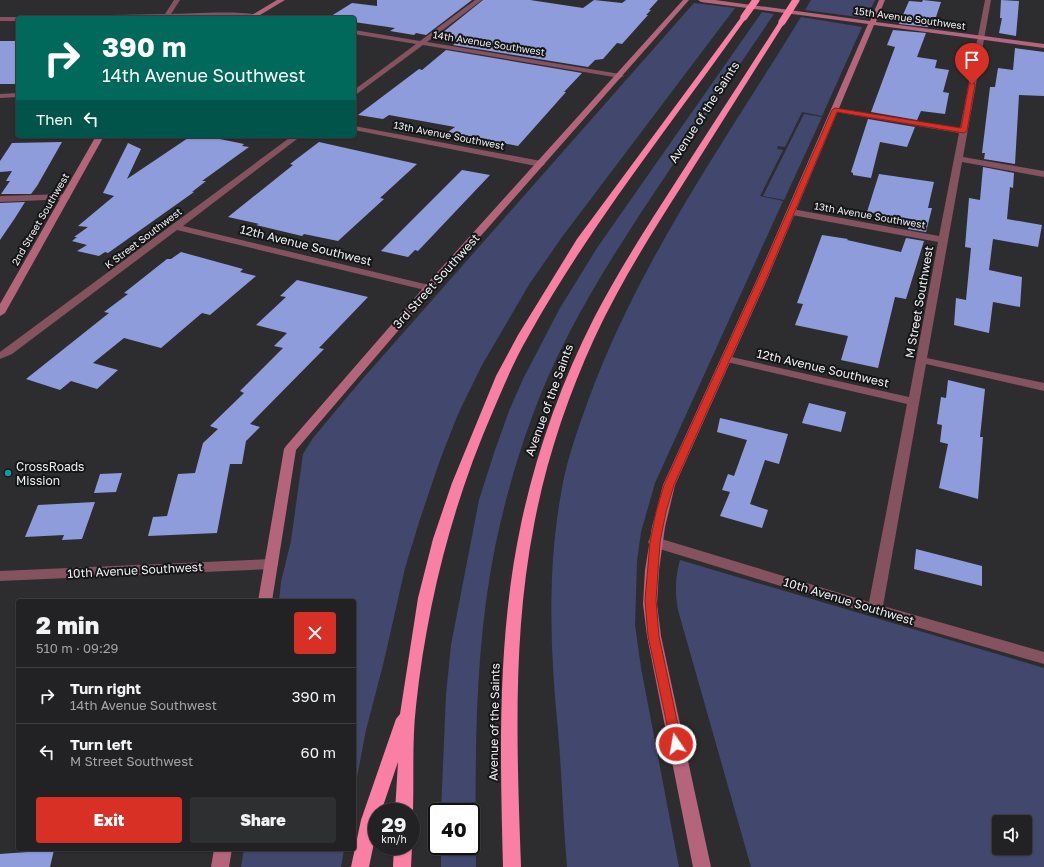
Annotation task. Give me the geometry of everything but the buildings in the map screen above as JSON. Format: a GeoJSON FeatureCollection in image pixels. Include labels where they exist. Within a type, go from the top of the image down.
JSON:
{"type":"FeatureCollection","features":[{"type":"Feature","properties":{"kind":"highway","name":"Avenue of the Saints"},"geometry":{"type":"LineString","coordinates":[[360,867],[370,820],[403,731],[425,598],[440,538],[479,429],[502,376],[523,334],[582,239],[756,0]]}},
{"type":"Feature","properties":{"kind":"highway","name":"Avenue of the Saints"},"geometry":{"type":"LineString","coordinates":[[512,867],[509,731],[512,638],[522,552],[532,504],[549,443],[572,379],[594,331],[637,250],[796,0]]}},
{"type":"Feature","properties":{"kind":"highway"},"geometry":{"type":"LineString","coordinates":[[403,731],[404,803]]}},
{"type":"Feature","properties":{"kind":"highway"},"geometry":{"type":"LineString","coordinates":[[402,867],[403,855]]}},
{"type":"Feature","properties":{"kind":"street"},"geometry":{"type":"LineString","coordinates":[[168,16],[177,0]]}},
{"type":"Feature","properties":{"kind":"street"},"geometry":{"type":"LineString","coordinates":[[254,16],[282,0]]}},
{"type":"Feature","properties":{"kind":"street"},"geometry":{"type":"LineString","coordinates":[[356,92],[479,0]]}},
{"type":"Feature","properties":{"kind":"street","name":"3rd Street Southwest"},"geometry":{"type":"LineString","coordinates":[[265,599],[290,449],[429,288],[620,76],[686,0]]}},
{"type":"Feature","properties":{"kind":"street","name":"15th Avenue Southwest"},"geometry":{"type":"LineString","coordinates":[[702,0],[1044,46]]}},
{"type":"Feature","properties":{"kind":"street"},"geometry":{"type":"LineString","coordinates":[[702,867],[654,636],[650,600],[655,542],[661,512],[669,485],[792,212],[882,0]]}},
{"type":"Feature","properties":{"kind":"street","name":"M Street Southwest"},"geometry":{"type":"LineString","coordinates":[[875,609],[988,0]]}},
{"type":"Feature","properties":{"kind":"street"},"geometry":{"type":"LineString","coordinates":[[204,16],[246,16]]}},
{"type":"Feature","properties":{"kind":"street"},"geometry":{"type":"LineString","coordinates":[[0,19],[16,19]]}},
{"type":"Feature","properties":{"kind":"street","name":"14th Avenue Southwest"},"geometry":{"type":"LineString","coordinates":[[356,32],[620,76]]}},
{"type":"Feature","properties":{"kind":"street"},"geometry":{"type":"LineString","coordinates":[[0,96],[16,95]]}},
{"type":"Feature","properties":{"kind":"street"},"geometry":{"type":"LineString","coordinates":[[835,110],[964,131]]}},
{"type":"Feature","properties":{"kind":"street","name":"13th Avenue Southwest"},"geometry":{"type":"LineString","coordinates":[[356,128],[541,164]]}},
{"type":"Feature","properties":{"kind":"street","name":"2nd Street Southwest"},"geometry":{"type":"LineString","coordinates":[[0,313],[99,138]]}},
{"type":"Feature","properties":{"kind":"street","name":"K Street Southwest"},"geometry":{"type":"LineString","coordinates":[[0,356],[8,352],[294,138]]}},
{"type":"Feature","properties":{"kind":"street"},"geometry":{"type":"LineString","coordinates":[[959,159],[1044,174]]}},
{"type":"Feature","properties":{"kind":"street"},"geometry":{"type":"LineString","coordinates":[[0,199],[66,197]]}},
{"type":"Feature","properties":{"kind":"street","name":"13th Avenue Southwest"},"geometry":{"type":"LineString","coordinates":[[792,212],[944,240]]}},
{"type":"Feature","properties":{"kind":"street","name":"12th Avenue Southwest"},"geometry":{"type":"LineString","coordinates":[[176,227],[429,288]]}},
{"type":"Feature","properties":{"kind":"street","name":"12th Avenue Southwest"},"geometry":{"type":"LineString","coordinates":[[726,359],[914,402]]}},
{"type":"Feature","properties":{"kind":"street"},"geometry":{"type":"LineString","coordinates":[[921,360],[1044,387]]}},
{"type":"Feature","properties":{"kind":"street","name":"10th Avenue Southwest"},"geometry":{"type":"LineString","coordinates":[[655,542],[875,609],[1044,658]]}},
{"type":"Feature","properties":{"kind":"street","name":"10th Avenue Southwest"},"geometry":{"type":"LineString","coordinates":[[0,576],[271,564]]}},
{"type":"Feature","properties":{"kind":"street"},"geometry":{"type":"LineString","coordinates":[[220,867],[224,851]]}},
{"type":"Feature","properties":{"kind":"shaded area"},"geometry":{"type":"Polygon","coordinates":[[[811,0],[875,0],[866,18],[805,10],[811,0]]]}},
{"type":"Feature","properties":{"kind":"shaded area"},"geometry":{"type":"Polygon","coordinates":[[[694,3],[735,8],[562,237],[530,283],[482,365],[458,414],[440,460],[405,568],[384,661],[366,730],[356,782],[356,599],[279,599],[281,582],[291,541],[303,454],[313,438],[359,383],[694,3]]]}},
{"type":"Feature","properties":{"kind":"shaded area"},"geometry":{"type":"Polygon","coordinates":[[[762,12],[774,14],[650,198],[612,258],[576,320],[545,384],[526,432],[516,464],[495,547],[488,587],[479,666],[476,746],[476,803],[441,803],[446,695],[451,645],[479,500],[509,411],[523,379],[560,308],[597,248],[762,12]]]}},
{"type":"Feature","properties":{"kind":"shaded area"},"geometry":{"type":"Polygon","coordinates":[[[801,17],[862,27],[822,116],[802,112],[785,147],[778,146],[777,149],[783,150],[760,196],[783,201],[655,483],[641,532],[637,561],[635,625],[641,668],[679,867],[567,867],[553,670],[551,609],[557,518],[564,477],[570,455],[588,401],[608,350],[657,252],[713,157],[801,17]]]}},
{"type":"Feature","properties":{"kind":"shaded area"},"geometry":{"type":"Polygon","coordinates":[[[804,114],[822,117],[784,200],[763,196],[804,114]]]}},
{"type":"Feature","properties":{"kind":"shaded area"},"geometry":{"type":"Polygon","coordinates":[[[680,560],[1044,668],[1044,867],[751,867],[678,610],[676,597],[677,573],[680,560]]]}},
{"type":"Feature","properties":{"kind":"shaded area"},"geometry":{"type":"Polygon","coordinates":[[[244,851],[344,851],[341,867],[241,867],[244,851]]]}},
{"type":"Feature","properties":{"kind":"shaded area"},"geometry":{"type":"Polygon","coordinates":[[[441,855],[476,855],[476,867],[441,867],[441,855]]]}},
{"type":"Feature","properties":{"kind":"place","name":"CrossRoads Mission"},"geometry":{"type":"Point","coordinates":[8,473]}},
{"type":"Feature","properties":{"kind":"route"},"geometry":{"type":"LineString","coordinates":[[676,744],[654,636],[650,600],[655,542],[661,512],[669,485],[796,203],[835,110],[964,131],[972,84]]}}]}
